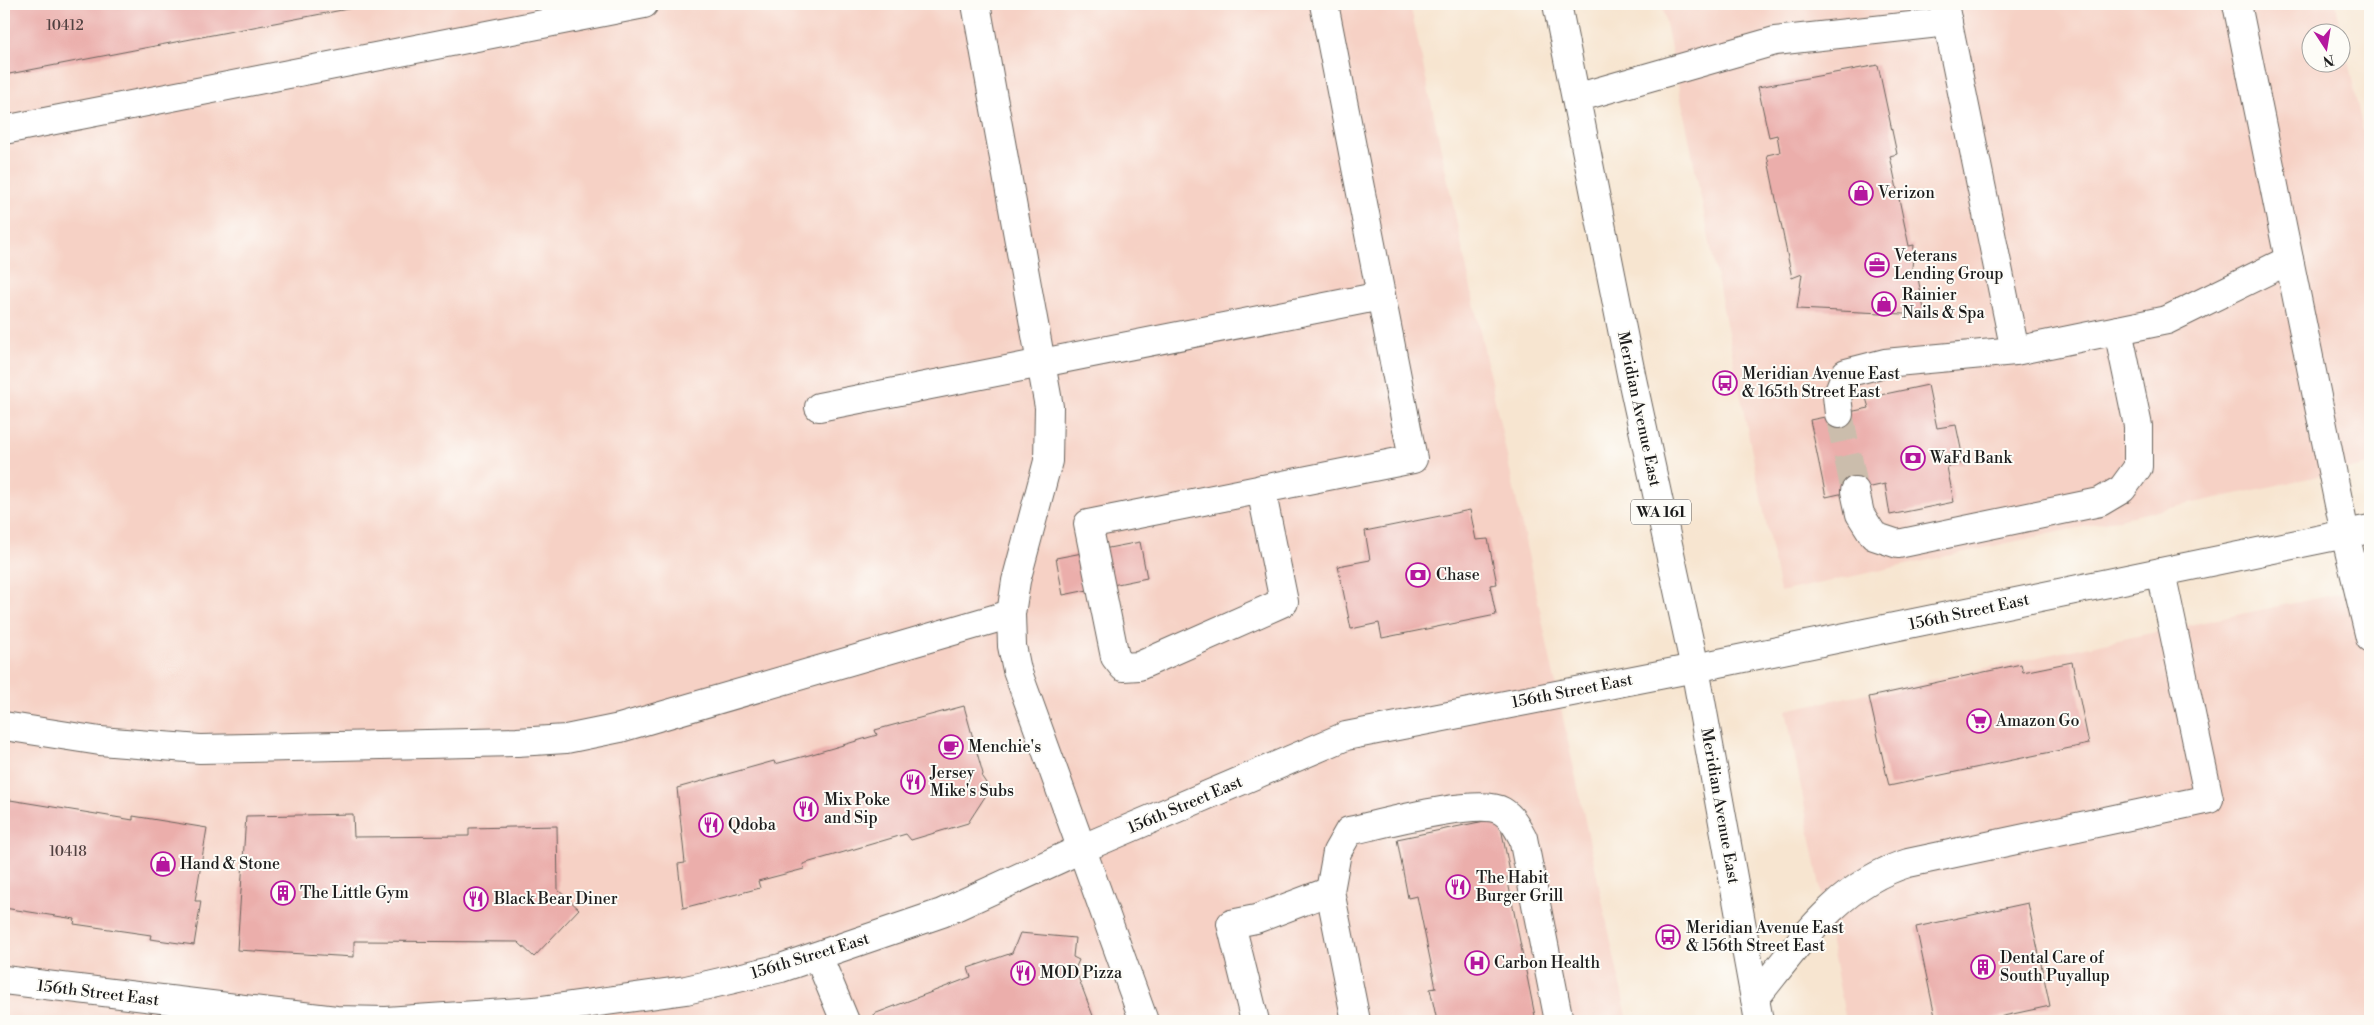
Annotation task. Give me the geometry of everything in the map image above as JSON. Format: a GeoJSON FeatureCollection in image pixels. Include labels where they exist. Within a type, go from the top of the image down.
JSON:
{"type":"FeatureCollection","features":[{"type":"Feature","properties":{"kind":"street"},"geometry":{"type":"LineString","coordinates":[[4,130],[644,4]]}},
{"type":"Feature","properties":{"kind":"street"},"geometry":{"type":"LineString","coordinates":[[976,4],[1049,407],[1048,461],[1016,581],[1011,614],[1012,646],[1017,670],[1144,1021]]}},
{"type":"Feature","properties":{"kind":"street"},"geometry":{"type":"LineString","coordinates":[[1261,489],[1284,602],[1139,666],[1123,667],[1115,657],[1088,524],[1199,501],[1413,459],[1324,4]]}},
{"type":"Feature","properties":{"kind":"street","name":"Meridian Avenue East"},"geometry":{"type":"LineString","coordinates":[[1557,4],[1632,379],[1695,668],[1757,1010]]}},
{"type":"Feature","properties":{"kind":"street"},"geometry":{"type":"LineString","coordinates":[[2236,4],[2289,260],[2358,532],[2370,638]]}},
{"type":"Feature","properties":{"kind":"street"},"geometry":{"type":"LineString","coordinates":[[1576,98],[1775,41],[1946,13],[2015,351]]}},
{"type":"Feature","properties":{"kind":"street"},"geometry":{"type":"LineString","coordinates":[[1840,414],[1837,396],[1846,373],[1885,363],[2015,351],[2167,320],[2289,260]]}},
{"type":"Feature","properties":{"kind":"street"},"geometry":{"type":"LineString","coordinates":[[819,407],[1381,296]]}},
{"type":"Feature","properties":{"kind":"street"},"geometry":{"type":"LineString","coordinates":[[1855,491],[1860,514],[1874,536],[1898,544],[2100,502],[2122,490],[2138,467],[2138,426],[2118,330]]}},
{"type":"Feature","properties":{"kind":"street","name":"156th Street East"},"geometry":{"type":"LineString","coordinates":[[4,980],[336,1020],[386,1021],[534,1011],[686,990],[781,968],[942,912],[1081,849],[1346,736],[1695,668],[2358,532]]}},
{"type":"Feature","properties":{"kind":"street"},"geometry":{"type":"LineString","coordinates":[[1757,1010],[1837,902],[1860,885],[1888,869],[1908,862],[2209,799],[2161,572]]}},
{"type":"Feature","properties":{"kind":"street"},"geometry":{"type":"LineString","coordinates":[[4,726],[100,740],[200,749],[517,742],[566,738],[620,728],[1011,614]]}},
{"type":"Feature","properties":{"kind":"street"},"geometry":{"type":"LineString","coordinates":[[1356,1021],[1330,891],[1337,852],[1349,831],[1432,813],[1484,806],[1501,810],[1514,820],[1523,838],[1559,1021]]}},
{"type":"Feature","properties":{"kind":"street"},"geometry":{"type":"LineString","coordinates":[[1255,1021],[1231,924],[1256,919],[1330,891]]}},
{"type":"Feature","properties":{"kind":"street"},"geometry":{"type":"LineString","coordinates":[[818,956],[845,1021]]}},
{"type":"Feature","properties":{"kind":"shaded area"},"geometry":{"type":"Polygon","coordinates":[[[4,4],[1410,4],[1628,1021],[4,1021],[4,4]]]}},
{"type":"Feature","properties":{"kind":"shaded area"},"geometry":{"type":"Polygon","coordinates":[[[1662,4],[2336,4],[2340,22],[2302,22],[2302,72],[2350,72],[2370,164],[2370,465],[1780,592],[1662,4]]]}},
{"type":"Feature","properties":{"kind":"shaded area"},"geometry":{"type":"Polygon","coordinates":[[[2370,587],[2370,1021],[1846,1021],[1786,710],[2370,587]]]}},
{"type":"Feature","properties":{"kind":"building"},"geometry":{"type":"Polygon","coordinates":[[[4,4],[368,4],[368,5],[4,75],[4,4]]]}},
{"type":"Feature","properties":{"kind":"building"},"geometry":{"type":"Polygon","coordinates":[[[1878,65],[1897,154],[1890,156],[1909,246],[1914,245],[1911,279],[1918,278],[1925,315],[1797,309],[1802,274],[1792,278],[1767,155],[1780,152],[1777,135],[1769,137],[1758,87],[1878,65]]]}},
{"type":"Feature","properties":{"kind":"building"},"geometry":{"type":"Polygon","coordinates":[[[1928,385],[1937,428],[1956,425],[1964,463],[1947,467],[1954,502],[1890,515],[1885,484],[1826,497],[1810,420],[1869,408],[1866,398],[1928,385]]]}},
{"type":"Feature","properties":{"kind":"building","name":"Chase"},"geometry":{"type":"Polygon","coordinates":[[[1470,510],[1476,540],[1488,539],[1497,584],[1490,585],[1496,615],[1382,638],[1379,623],[1351,629],[1338,566],[1370,560],[1365,531],[1470,510]]]}},
{"type":"Feature","properties":{"kind":"building"},"geometry":{"type":"Polygon","coordinates":[[[1140,542],[1147,578],[1063,595],[1056,558],[1140,542]]]}},
{"type":"Feature","properties":{"kind":"building","name":"Amazon Go"},"geometry":{"type":"Polygon","coordinates":[[[2072,662],[2089,744],[1889,786],[1869,697],[2021,664],[2023,672],[2072,662]]]}},
{"type":"Feature","properties":{"kind":"building"},"geometry":{"type":"Polygon","coordinates":[[[964,706],[983,774],[982,777],[990,789],[968,823],[911,840],[906,834],[803,864],[804,869],[758,881],[760,888],[683,908],[678,864],[685,863],[677,788],[774,761],[775,764],[809,755],[877,735],[875,730],[964,706]]]}},
{"type":"Feature","properties":{"kind":"building"},"geometry":{"type":"Polygon","coordinates":[[[4,799],[133,820],[133,816],[207,828],[195,901],[201,901],[194,945],[150,939],[151,935],[74,924],[75,919],[4,908],[4,799]]]}},
{"type":"Feature","properties":{"kind":"building"},"geometry":{"type":"Polygon","coordinates":[[[353,814],[354,837],[469,836],[469,828],[557,826],[558,890],[579,909],[534,957],[518,942],[354,941],[354,957],[237,950],[246,816],[353,814]]]}},
{"type":"Feature","properties":{"kind":"building"},"geometry":{"type":"Polygon","coordinates":[[[1499,818],[1511,877],[1507,877],[1536,1021],[1437,1021],[1430,989],[1436,988],[1417,896],[1408,898],[1397,839],[1499,818]]]}},
{"type":"Feature","properties":{"kind":"building","name":"Dental Care of South Puyallup"},"geometry":{"type":"Polygon","coordinates":[[[2028,903],[2050,1006],[1980,1021],[1936,1021],[1916,927],[2028,903]]]}},
{"type":"Feature","properties":{"kind":"building","name":"MOD Pizza"},"geometry":{"type":"Polygon","coordinates":[[[1020,933],[1075,938],[1073,957],[1079,960],[1075,969],[1095,1021],[876,1021],[874,1014],[971,977],[968,968],[1012,953],[1020,933]]]}},
{"type":"Feature","properties":{"kind":"tunnel"},"geometry":{"type":"LineString","coordinates":[[1839,414],[1855,491]]}},
{"type":"Feature","properties":{"kind":"place","name":"Verizon"},"geometry":{"type":"Point","coordinates":[1861,193]}},
{"type":"Feature","properties":{"kind":"place","name":"Veterans Lending Group"},"geometry":{"type":"Point","coordinates":[1877,265]}},
{"type":"Feature","properties":{"kind":"place","name":"Rainier Nails & Spa"},"geometry":{"type":"Point","coordinates":[1884,304]}},
{"type":"Feature","properties":{"kind":"place","name":"Meridian Avenue East & 165th Street East"},"geometry":{"type":"Point","coordinates":[1725,383]}},
{"type":"Feature","properties":{"kind":"place","name":"WaFd Bank"},"geometry":{"type":"Point","coordinates":[1913,458]}},
{"type":"Feature","properties":{"kind":"place","name":"Chase"},"geometry":{"type":"Point","coordinates":[1418,575]}},
{"type":"Feature","properties":{"kind":"place","name":"Amazon Go"},"geometry":{"type":"Point","coordinates":[1979,721]}},
{"type":"Feature","properties":{"kind":"place","name":"Menchie's"},"geometry":{"type":"Point","coordinates":[951,747]}},
{"type":"Feature","properties":{"kind":"place","name":"Jersey Mike's Subs"},"geometry":{"type":"Point","coordinates":[913,782]}},
{"type":"Feature","properties":{"kind":"place","name":"Mix Poke and Sip"},"geometry":{"type":"Point","coordinates":[806,809]}},
{"type":"Feature","properties":{"kind":"place","name":"Qdoba"},"geometry":{"type":"Point","coordinates":[711,825]}},
{"type":"Feature","properties":{"kind":"place","name":"Hand & Stone"},"geometry":{"type":"Point","coordinates":[163,864]}},
{"type":"Feature","properties":{"kind":"place","name":"The Habit Burger Grill"},"geometry":{"type":"Point","coordinates":[1458,887]}},
{"type":"Feature","properties":{"kind":"place","name":"The Little Gym"},"geometry":{"type":"Point","coordinates":[283,893]}},
{"type":"Feature","properties":{"kind":"place","name":"Black Bear Diner"},"geometry":{"type":"Point","coordinates":[476,899]}},
{"type":"Feature","properties":{"kind":"place","name":"Meridian Avenue East & 156th Street East"},"geometry":{"type":"Point","coordinates":[1668,937]}},
{"type":"Feature","properties":{"kind":"place","name":"Carbon Health"},"geometry":{"type":"Point","coordinates":[1477,963]}},
{"type":"Feature","properties":{"kind":"place","name":"Dental Care of South Puyallup"},"geometry":{"type":"Point","coordinates":[1983,967]}},
{"type":"Feature","properties":{"kind":"place","name":"MOD Pizza"},"geometry":{"type":"Point","coordinates":[1023,973]}}]}
